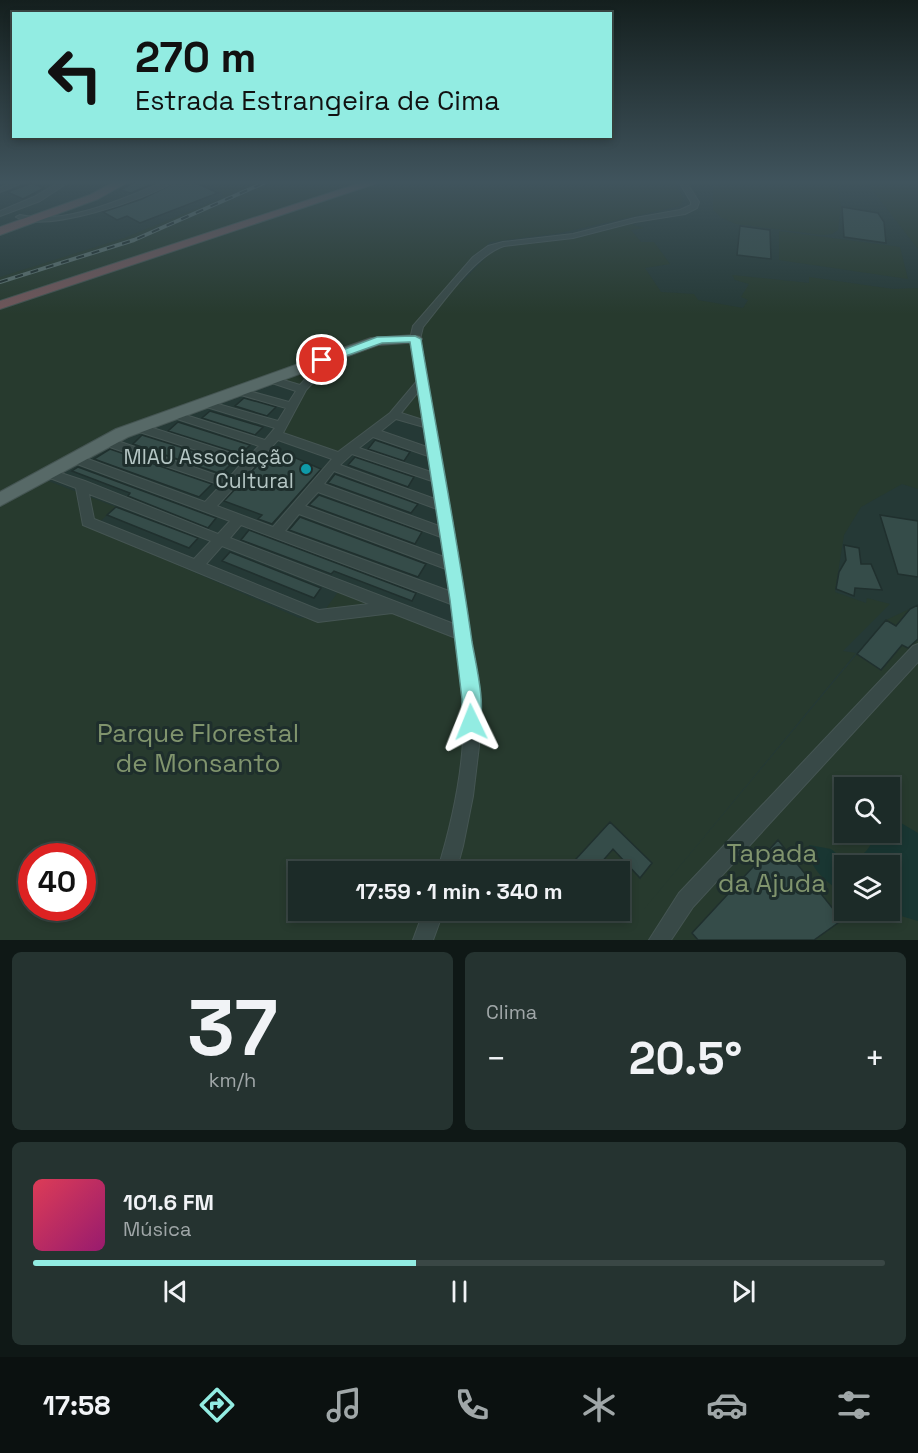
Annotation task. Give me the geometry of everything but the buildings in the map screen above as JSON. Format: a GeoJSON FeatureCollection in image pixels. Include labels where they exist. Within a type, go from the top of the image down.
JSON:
{"type":"FeatureCollection","features":[{"type":"Feature","properties":{"kind":"highway"},"geometry":{"type":"LineString","coordinates":[[0,297],[221,226]]}},
{"type":"Feature","properties":{"kind":"highway"},"geometry":{"type":"LineString","coordinates":[[0,305],[241,226]]}},
{"type":"Feature","properties":{"kind":"main road"},"geometry":{"type":"LineString","coordinates":[[0,500],[46,472],[137,427],[381,339],[415,339]]}},
{"type":"Feature","properties":{"kind":"street"},"geometry":{"type":"LineString","coordinates":[[449,861],[462,806],[471,746],[471,699],[458,600],[415,339],[423,319],[476,260],[491,248],[503,244],[573,236],[612,226]]}},
{"type":"Feature","properties":{"kind":"street"},"geometry":{"type":"LineString","coordinates":[[209,506],[279,430],[302,389],[322,367],[322,360]]}},
{"type":"Feature","properties":{"kind":"street"},"geometry":{"type":"LineString","coordinates":[[270,379],[302,389]]}},
{"type":"Feature","properties":{"kind":"street"},"geometry":{"type":"LineString","coordinates":[[277,531],[341,457],[394,415],[419,384],[423,383]]}},
{"type":"Feature","properties":{"kind":"street"},"geometry":{"type":"LineString","coordinates":[[238,391],[293,406]]}},
{"type":"Feature","properties":{"kind":"street"},"geometry":{"type":"LineString","coordinates":[[204,403],[279,430],[442,506]]}},
{"type":"Feature","properties":{"kind":"street"},"geometry":{"type":"LineString","coordinates":[[172,414],[267,445]]}},
{"type":"Feature","properties":{"kind":"street"},"geometry":{"type":"LineString","coordinates":[[394,415],[429,425]]}},
{"type":"Feature","properties":{"kind":"street"},"geometry":{"type":"LineString","coordinates":[[137,427],[250,463]]}},
{"type":"Feature","properties":{"kind":"street"},"geometry":{"type":"LineString","coordinates":[[371,432],[433,453]]}},
{"type":"Feature","properties":{"kind":"street"},"geometry":{"type":"LineString","coordinates":[[105,441],[230,484]]}},
{"type":"Feature","properties":{"kind":"street"},"geometry":{"type":"LineString","coordinates":[[341,457],[437,478]]}},
{"type":"Feature","properties":{"kind":"street"},"geometry":{"type":"LineString","coordinates":[[73,458],[277,531],[458,600]]}},
{"type":"Feature","properties":{"kind":"street"},"geometry":{"type":"LineString","coordinates":[[46,472],[462,634]]}},
{"type":"Feature","properties":{"kind":"street"},"geometry":{"type":"LineString","coordinates":[[81,484],[88,522],[318,616],[394,606]]}},
{"type":"Feature","properties":{"kind":"street"},"geometry":{"type":"LineString","coordinates":[[315,486],[446,534]]}},
{"type":"Feature","properties":{"kind":"street"},"geometry":{"type":"LineString","coordinates":[[297,507],[451,565]]}},
{"type":"Feature","properties":{"kind":"street"},"geometry":{"type":"LineString","coordinates":[[197,566],[240,518]]}},
{"type":"Feature","properties":{"kind":"street"},"geometry":{"type":"LineString","coordinates":[[659,940],[686,900],[918,651]]}},
{"type":"Feature","properties":{"kind":"street"},"geometry":{"type":"LineString","coordinates":[[423,940],[430,921]]}},
{"type":"Feature","properties":{"kind":"green space","name":"Parque Florestal de Monsanto"},"geometry":{"type":"Polygon","coordinates":[[[154,226],[592,226],[560,233],[490,242],[456,278],[461,283],[493,250],[511,245],[577,238],[623,226],[637,226],[644,228],[631,230],[641,242],[654,242],[670,264],[645,268],[661,292],[694,294],[698,300],[743,308],[748,300],[741,297],[749,284],[735,280],[732,275],[809,283],[809,277],[893,289],[918,288],[918,489],[902,484],[861,507],[844,535],[835,592],[866,603],[867,598],[890,604],[843,651],[856,653],[640,914],[886,620],[918,605],[918,940],[0,940],[0,277],[124,238],[154,226]],[[277,380],[110,440],[38,477],[116,507],[93,528],[299,618],[320,617],[338,592],[465,641],[433,426],[398,416],[344,458],[276,436],[305,388],[277,380]]]}},
{"type":"Feature","properties":{"kind":"green space"},"geometry":{"type":"Polygon","coordinates":[[[751,226],[839,226],[838,230],[832,234],[822,235],[751,226]]]}},
{"type":"Feature","properties":{"kind":"green space"},"geometry":{"type":"Polygon","coordinates":[[[900,226],[918,226],[918,249],[900,226]]]}},
{"type":"Feature","properties":{"kind":"green space"},"geometry":{"type":"Polygon","coordinates":[[[779,231],[900,247],[908,279],[779,260],[779,231]]]}},
{"type":"Feature","properties":{"kind":"shaded area"},"geometry":{"type":"Polygon","coordinates":[[[900,822],[918,833],[918,921],[900,916],[900,855],[860,855],[871,844],[900,843],[900,822]]]}},
{"type":"Feature","properties":{"kind":"shaded area"},"geometry":{"type":"Polygon","coordinates":[[[809,845],[831,849],[838,855],[834,855],[834,887],[819,874],[811,861],[809,845]]]}},
{"type":"Feature","properties":{"kind":"railway"},"geometry":{"type":"LineString","coordinates":[[0,282],[134,240],[166,226]]}},
{"type":"Feature","properties":{"kind":"place","name":"MIAU Associação Cultural"},"geometry":{"type":"Point","coordinates":[306,469]}},
{"type":"Feature","properties":{"kind":"route"},"geometry":{"type":"LineString","coordinates":[[322,360],[381,339],[415,339],[458,600],[471,699],[471,722]]}},
{"type":"Feature","properties":{"kind":"park label","name":"Tapada da Ajuda"},"geometry":{"type":"Point","coordinates":[772,868]}}]}
